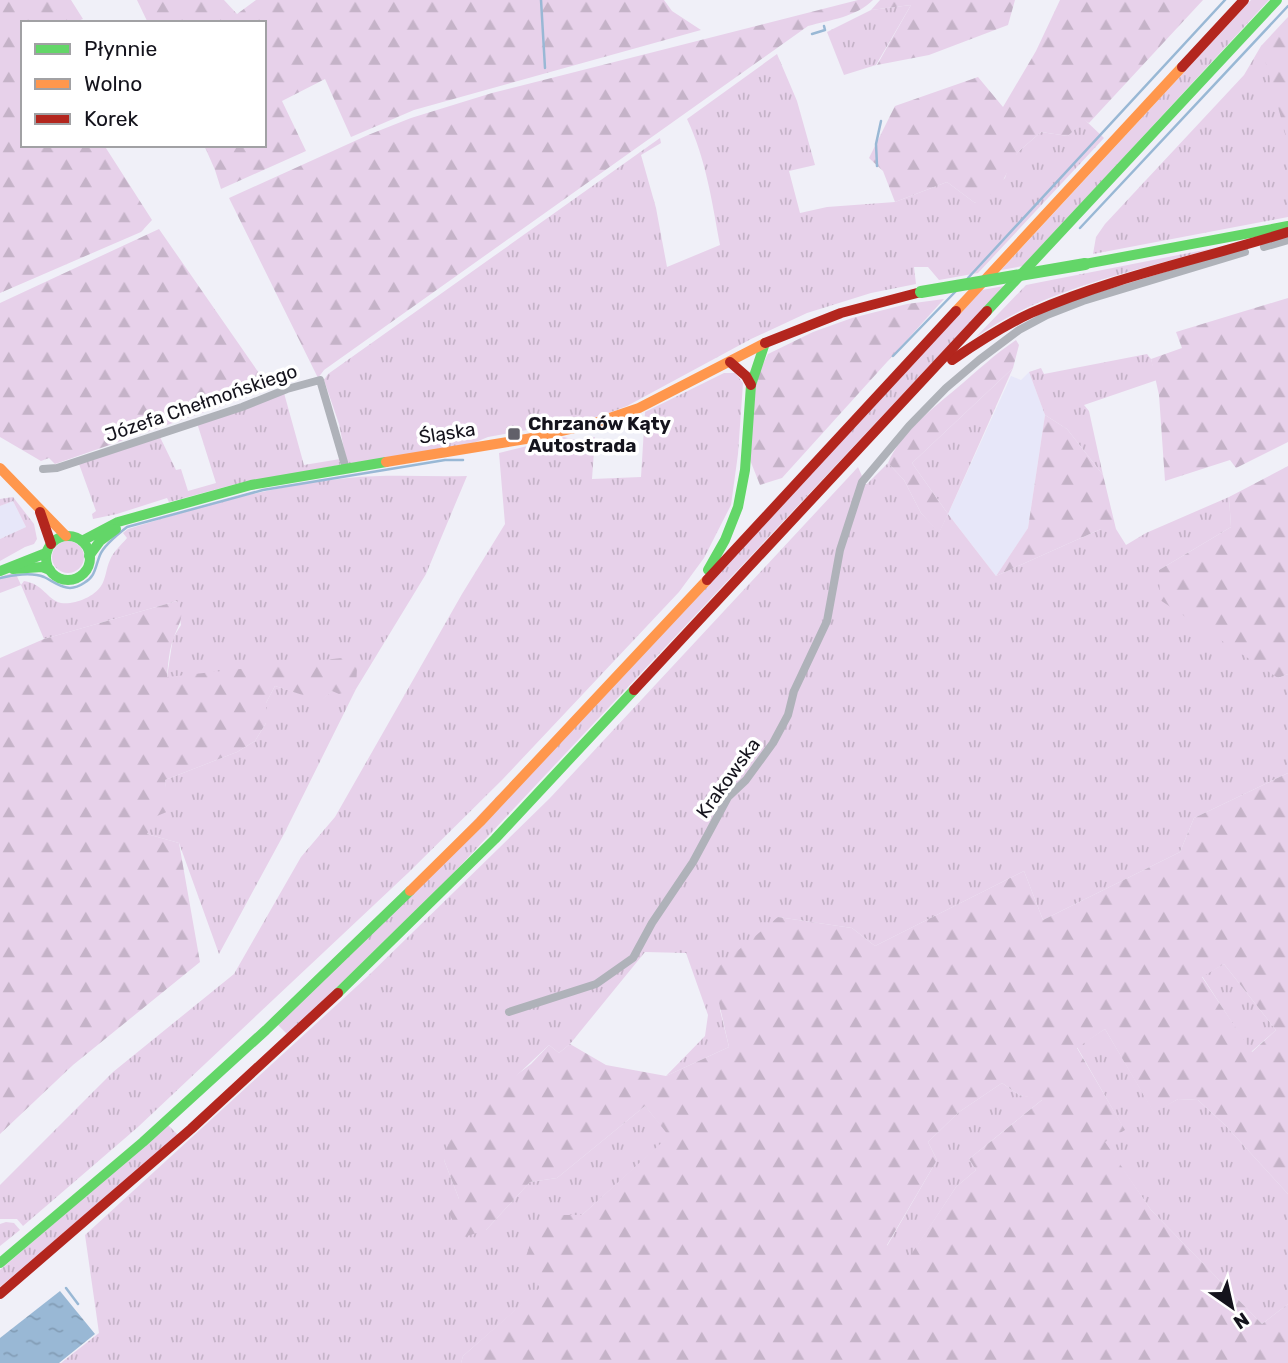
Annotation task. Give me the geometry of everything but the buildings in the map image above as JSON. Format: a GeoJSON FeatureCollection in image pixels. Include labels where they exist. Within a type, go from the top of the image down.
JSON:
{"type":"FeatureCollection","features":[{"type":"Feature","properties":{"kind":"main road"},"geometry":{"type":"LineString","coordinates":[[0,1264],[187,1103],[387,915],[557,741],[1244,0]]}},
{"type":"Feature","properties":{"kind":"main road"},"geometry":{"type":"LineString","coordinates":[[0,1294],[209,1115],[404,931],[564,768],[1277,0]]}},
{"type":"Feature","properties":{"kind":"main road","name":"Śląska"},"geometry":{"type":"LineString","coordinates":[[82,541],[108,527],[227,491],[581,428],[639,408],[765,343],[831,315],[868,303],[1288,226]]}},
{"type":"Feature","properties":{"kind":"main road"},"geometry":{"type":"LineString","coordinates":[[915,389],[976,343],[1014,320],[1044,307],[1288,232]]}},
{"type":"Feature","properties":{"kind":"main road"},"geometry":{"type":"LineString","coordinates":[[696,591],[725,540],[738,506],[745,470],[751,385],[765,343]]}},
{"type":"Feature","properties":{"kind":"main road"},"geometry":{"type":"LineString","coordinates":[[730,362],[746,376],[751,385]]}},
{"type":"Feature","properties":{"kind":"main road"},"geometry":{"type":"LineString","coordinates":[[0,468],[66,536],[82,541],[89,556],[87,568],[78,577],[66,579],[42,567],[3,570]]}},
{"type":"Feature","properties":{"kind":"main road"},"geometry":{"type":"LineString","coordinates":[[38,509],[50,570]]}},
{"type":"Feature","properties":{"kind":"main road","name":"Śląska"},"geometry":{"type":"LineString","coordinates":[[89,556],[100,541],[126,522]]}},
{"type":"Feature","properties":{"kind":"main road"},"geometry":{"type":"LineString","coordinates":[[3,570],[48,549],[66,536]]}},
{"type":"Feature","properties":{"kind":"street","name":"Krakowska"},"geometry":{"type":"LineString","coordinates":[[509,1012],[596,984],[633,958],[652,923],[693,862],[728,797],[746,780],[773,743],[788,715],[794,691],[827,621],[840,550],[855,499],[865,477],[946,388],[999,344],[1025,327],[1083,301],[1288,240]]}},
{"type":"Feature","properties":{"kind":"street","name":"Józefa Chełmońskiego"},"geometry":{"type":"LineString","coordinates":[[43,469],[57,468],[242,407],[286,389],[320,380],[346,469]]}},
{"type":"Feature","properties":{"kind":"shaded area"},"geometry":{"type":"Polygon","coordinates":[[[1029,372],[1045,415],[1028,528],[996,576],[948,514],[1011,376],[1021,380],[1029,372]]]}},
{"type":"Feature","properties":{"kind":"shaded area"},"geometry":{"type":"Polygon","coordinates":[[[13,501],[26,527],[0,539],[0,506],[13,501]]]}},
{"type":"Feature","properties":{"kind":"green space"},"geometry":{"type":"Polygon","coordinates":[[[0,0],[71,0],[83,19],[21,21],[21,147],[105,147],[152,220],[141,232],[0,293],[0,0]]]}},
{"type":"Feature","properties":{"kind":"green space"},"geometry":{"type":"Polygon","coordinates":[[[137,0],[224,0],[237,14],[256,0],[664,0],[672,11],[701,30],[414,110],[351,137],[325,79],[282,101],[306,151],[221,189],[205,147],[266,147],[266,21],[147,21],[137,0]]]}},
{"type":"Feature","properties":{"kind":"green space"},"geometry":{"type":"Polygon","coordinates":[[[858,0],[873,0],[851,14],[808,26],[324,370],[318,378],[229,198],[411,118],[492,93],[858,0]]]}},
{"type":"Feature","properties":{"kind":"green space"},"geometry":{"type":"Polygon","coordinates":[[[880,0],[1015,0],[1008,25],[929,55],[877,65],[911,5],[871,10],[880,0]]]}},
{"type":"Feature","properties":{"kind":"green space"},"geometry":{"type":"Polygon","coordinates":[[[1060,0],[1203,0],[1089,123],[1084,120],[1068,136],[1041,132],[1018,152],[998,190],[975,203],[947,182],[895,202],[883,171],[869,158],[895,106],[978,77],[1003,107],[1036,51],[1060,0]]]}},
{"type":"Feature","properties":{"kind":"green space"},"geometry":{"type":"Polygon","coordinates":[[[1251,0],[1269,0],[1023,266],[1001,270],[1251,0]]]}},
{"type":"Feature","properties":{"kind":"green space"},"geometry":{"type":"Polygon","coordinates":[[[911,5],[876,65],[844,75],[827,32],[871,10],[911,5]]]}},
{"type":"Feature","properties":{"kind":"green space"},"geometry":{"type":"Polygon","coordinates":[[[1288,17],[1288,143],[1261,46],[1288,17]]]}},
{"type":"Feature","properties":{"kind":"green space"},"geometry":{"type":"Polygon","coordinates":[[[1288,32],[1288,217],[1093,254],[1096,237],[1105,224],[1244,75],[1261,46],[1288,32]]]}},
{"type":"Feature","properties":{"kind":"green space"},"geometry":{"type":"Polygon","coordinates":[[[777,54],[797,101],[815,165],[789,171],[800,213],[827,207],[895,202],[947,182],[975,203],[1005,178],[1009,165],[1018,152],[1041,132],[1068,136],[1084,119],[1104,138],[978,273],[939,280],[928,267],[914,267],[916,284],[871,293],[807,313],[751,339],[627,406],[603,415],[568,425],[488,437],[471,444],[347,464],[339,424],[324,380],[328,374],[660,138],[661,143],[641,155],[656,208],[667,267],[720,245],[704,165],[687,119],[777,54]]]}},
{"type":"Feature","properties":{"kind":"green space"},"geometry":{"type":"Polygon","coordinates":[[[159,229],[270,389],[55,464],[49,458],[41,461],[0,437],[0,303],[159,229]]]}},
{"type":"Feature","properties":{"kind":"green space"},"geometry":{"type":"Polygon","coordinates":[[[1214,248],[1061,294],[1003,320],[976,337],[1026,285],[1214,248]]]}},
{"type":"Feature","properties":{"kind":"green space"},"geometry":{"type":"Polygon","coordinates":[[[1004,286],[445,882],[288,1035],[278,1025],[982,290],[1004,286]]]}},
{"type":"Feature","properties":{"kind":"green space"},"geometry":{"type":"Polygon","coordinates":[[[1288,298],[1288,442],[1236,468],[1230,460],[1165,481],[1159,395],[1151,359],[1182,348],[1176,332],[1288,298]]]}},
{"type":"Feature","properties":{"kind":"green space"},"geometry":{"type":"Polygon","coordinates":[[[944,299],[782,478],[760,485],[750,460],[755,380],[768,354],[813,332],[852,318],[907,304],[944,299]]]}},
{"type":"Feature","properties":{"kind":"green space"},"geometry":{"type":"Polygon","coordinates":[[[1016,340],[1019,345],[1013,368],[912,463],[948,514],[939,533],[921,513],[904,480],[888,463],[893,452],[918,422],[1016,340]]]}},
{"type":"Feature","properties":{"kind":"green space"},"geometry":{"type":"Polygon","coordinates":[[[1147,354],[1157,380],[1084,405],[1089,411],[1103,475],[1067,429],[1045,415],[1029,372],[1041,368],[1044,374],[1147,354]]]}},
{"type":"Feature","properties":{"kind":"green space"},"geometry":{"type":"Polygon","coordinates":[[[1013,368],[948,514],[912,463],[1013,368]]]}},
{"type":"Feature","properties":{"kind":"green space"},"geometry":{"type":"Polygon","coordinates":[[[724,373],[735,373],[743,383],[731,505],[704,558],[679,592],[502,780],[408,873],[138,1127],[23,1226],[17,1219],[0,1219],[0,1185],[113,1072],[234,974],[301,857],[335,817],[505,524],[499,453],[564,437],[576,440],[595,437],[592,479],[641,477],[645,412],[724,373]]]}},
{"type":"Feature","properties":{"kind":"green space"},"geometry":{"type":"Polygon","coordinates":[[[284,393],[304,465],[340,459],[340,465],[236,484],[169,502],[167,498],[93,519],[92,514],[96,511],[79,464],[159,435],[176,470],[181,469],[188,491],[216,483],[197,423],[284,393]]]}},
{"type":"Feature","properties":{"kind":"green space"},"geometry":{"type":"Polygon","coordinates":[[[1045,415],[1067,429],[1103,475],[1116,529],[1101,529],[996,576],[1028,528],[1045,415]]]}},
{"type":"Feature","properties":{"kind":"green space"},"geometry":{"type":"Polygon","coordinates":[[[888,463],[904,480],[921,513],[939,532],[948,514],[996,576],[1101,529],[1116,529],[1126,545],[1146,533],[1229,497],[1231,527],[1159,570],[1278,678],[1288,674],[1288,773],[1194,818],[1180,852],[1043,920],[1024,871],[875,946],[852,928],[778,917],[720,1010],[729,1047],[666,1076],[705,1036],[708,1015],[686,953],[645,952],[570,1044],[559,1053],[549,1045],[513,1079],[444,1160],[459,1199],[486,1230],[530,1182],[557,1178],[645,1106],[670,1136],[582,1215],[553,1216],[533,1239],[541,1288],[463,1356],[461,1363],[61,1363],[99,1333],[85,1235],[367,977],[550,798],[858,467],[866,485],[888,463]]]}},
{"type":"Feature","properties":{"kind":"green space"},"geometry":{"type":"Polygon","coordinates":[[[1288,466],[1288,674],[1278,678],[1160,600],[1159,570],[1231,527],[1229,497],[1288,466]]]}},
{"type":"Feature","properties":{"kind":"green space"},"geometry":{"type":"Polygon","coordinates":[[[467,476],[426,574],[356,689],[167,677],[173,638],[181,625],[177,601],[44,639],[21,585],[24,581],[31,583],[61,603],[83,599],[94,594],[101,586],[111,557],[127,538],[123,533],[128,529],[237,498],[348,478],[467,476]]]}},
{"type":"Feature","properties":{"kind":"green space"},"geometry":{"type":"Polygon","coordinates":[[[13,497],[34,524],[37,539],[34,544],[0,561],[0,539],[26,527],[13,501],[0,506],[0,499],[13,497]]]}},
{"type":"Feature","properties":{"kind":"green space"},"geometry":{"type":"Polygon","coordinates":[[[68,541],[79,546],[84,557],[79,568],[68,573],[57,568],[52,557],[57,546],[68,541]]]}},
{"type":"Feature","properties":{"kind":"green space"},"geometry":{"type":"Polygon","coordinates":[[[15,572],[21,585],[0,593],[0,577],[15,572]]]}},
{"type":"Feature","properties":{"kind":"green space"},"geometry":{"type":"Polygon","coordinates":[[[177,601],[180,606],[180,623],[171,647],[167,677],[351,657],[357,668],[356,689],[339,694],[332,691],[321,701],[275,686],[266,703],[266,723],[255,741],[237,752],[165,780],[169,811],[157,816],[147,834],[179,843],[200,962],[73,1065],[0,1134],[0,658],[44,639],[177,601]]]}},
{"type":"Feature","properties":{"kind":"green space"},"geometry":{"type":"Polygon","coordinates":[[[275,686],[321,700],[332,691],[356,689],[285,832],[219,954],[179,843],[147,834],[166,793],[165,780],[237,752],[255,741],[266,723],[266,703],[275,686]]]}},
{"type":"Feature","properties":{"kind":"green space"},"geometry":{"type":"Polygon","coordinates":[[[1288,773],[1288,1194],[1225,1125],[1198,1100],[1178,1099],[1154,1113],[1105,1029],[1077,1048],[1125,1130],[1105,1142],[1151,1210],[1262,1324],[1288,1304],[1288,1363],[461,1363],[463,1356],[540,1288],[524,1262],[532,1239],[553,1215],[582,1215],[669,1136],[645,1106],[557,1178],[530,1182],[486,1230],[461,1238],[449,1213],[459,1199],[444,1160],[452,1127],[531,1064],[549,1045],[559,1053],[570,1044],[606,1065],[666,1076],[729,1047],[712,972],[778,917],[852,928],[875,946],[1024,871],[1043,920],[1180,852],[1194,818],[1288,773]],[[1224,964],[1202,977],[1252,1052],[1276,1030],[1224,964]],[[1002,1083],[959,1112],[928,1142],[937,1160],[887,1245],[904,1265],[956,1187],[976,1170],[969,1159],[1042,1100],[1019,1095],[1002,1083]]]}},
{"type":"Feature","properties":{"kind":"green space"},"geometry":{"type":"Polygon","coordinates":[[[1224,964],[1276,1030],[1251,1052],[1202,976],[1224,964]]]}},
{"type":"Feature","properties":{"kind":"green space"},"geometry":{"type":"Polygon","coordinates":[[[1105,1029],[1154,1112],[1178,1099],[1198,1100],[1225,1125],[1288,1194],[1288,1304],[1262,1324],[1151,1210],[1104,1142],[1124,1129],[1077,1047],[1105,1029]]]}},
{"type":"Feature","properties":{"kind":"green space"},"geometry":{"type":"Polygon","coordinates":[[[1002,1083],[1019,1095],[1043,1099],[969,1159],[976,1170],[956,1187],[904,1266],[887,1246],[937,1160],[928,1142],[959,1112],[1002,1083]]]}},
{"type":"Feature","properties":{"kind":"green space"},"geometry":{"type":"Polygon","coordinates":[[[168,1125],[178,1135],[0,1287],[0,1270],[168,1125]]]}},
{"type":"Feature","properties":{"kind":"green space"},"geometry":{"type":"Polygon","coordinates":[[[14,1223],[20,1230],[0,1246],[0,1224],[14,1223]]]}},
{"type":"Feature","properties":{"kind":"water"},"geometry":{"type":"Polygon","coordinates":[[[60,1291],[95,1334],[59,1363],[0,1363],[0,1338],[60,1291]]]}},
{"type":"Feature","properties":{"kind":"waterway"},"geometry":{"type":"LineString","coordinates":[[541,0],[545,68]]}},
{"type":"Feature","properties":{"kind":"waterway"},"geometry":{"type":"LineString","coordinates":[[968,278],[1225,0]]}},
{"type":"Feature","properties":{"kind":"waterway"},"geometry":{"type":"LineString","coordinates":[[1080,228],[1288,6]]}},
{"type":"Feature","properties":{"kind":"waterway"},"geometry":{"type":"LineString","coordinates":[[812,34],[825,30],[824,26]]}},
{"type":"Feature","properties":{"kind":"waterway"},"geometry":{"type":"LineString","coordinates":[[877,166],[876,144],[881,121]]}},
{"type":"Feature","properties":{"kind":"waterway"},"geometry":{"type":"LineString","coordinates":[[893,356],[956,291]]}},
{"type":"Feature","properties":{"kind":"waterway"},"geometry":{"type":"LineString","coordinates":[[0,578],[34,575],[63,587],[73,588],[91,577],[105,547],[127,527],[263,490],[445,460],[463,460]]}},
{"type":"Feature","properties":{"kind":"waterway"},"geometry":{"type":"LineString","coordinates":[[66,1288],[78,1304]]}},
{"type":"Feature","properties":{"kind":"traffic: fast"},"geometry":{"type":"LineString","coordinates":[[987,311],[1277,0]]}},
{"type":"Feature","properties":{"kind":"traffic: fast"},"geometry":{"type":"LineString","coordinates":[[1085,264],[1288,226]]}},
{"type":"Feature","properties":{"kind":"traffic: fast"},"geometry":{"type":"LineString","coordinates":[[921,292],[1085,264]]}},
{"type":"Feature","properties":{"kind":"traffic: fast"},"geometry":{"type":"LineString","coordinates":[[708,570],[725,540],[738,507],[745,470],[751,385],[765,343]]}},
{"type":"Feature","properties":{"kind":"traffic: fast"},"geometry":{"type":"LineString","coordinates":[[82,541],[118,522],[251,485],[386,462]]}},
{"type":"Feature","properties":{"kind":"traffic: fast"},"geometry":{"type":"LineString","coordinates":[[89,556],[100,541],[116,529]]}},
{"type":"Feature","properties":{"kind":"traffic: fast"},"geometry":{"type":"LineString","coordinates":[[68,536],[83,543],[90,558],[83,573],[68,580],[53,573],[46,558],[53,543],[68,536]]}},
{"type":"Feature","properties":{"kind":"traffic: fast"},"geometry":{"type":"LineString","coordinates":[[0,571],[46,553]]}},
{"type":"Feature","properties":{"kind":"traffic: fast"},"geometry":{"type":"LineString","coordinates":[[13,569],[42,567],[50,570]]}},
{"type":"Feature","properties":{"kind":"traffic: fast"},"geometry":{"type":"LineString","coordinates":[[338,993],[495,839],[634,690]]}},
{"type":"Feature","properties":{"kind":"traffic: fast"},"geometry":{"type":"LineString","coordinates":[[0,1263],[143,1142],[266,1030],[410,891]]}},
{"type":"Feature","properties":{"kind":"traffic: slow"},"geometry":{"type":"LineString","coordinates":[[956,311],[1182,67]]}},
{"type":"Feature","properties":{"kind":"traffic: slow"},"geometry":{"type":"LineString","coordinates":[[386,462],[532,438],[592,424],[639,408],[765,343]]}},
{"type":"Feature","properties":{"kind":"traffic: slow"},"geometry":{"type":"LineString","coordinates":[[0,468],[66,536]]}},
{"type":"Feature","properties":{"kind":"traffic: slow"},"geometry":{"type":"LineString","coordinates":[[410,891],[480,822],[707,580]]}},
{"type":"Feature","properties":{"kind":"traffic: jam"},"geometry":{"type":"LineString","coordinates":[[1182,67],[1244,0]]}},
{"type":"Feature","properties":{"kind":"traffic: jam"},"geometry":{"type":"LineString","coordinates":[[952,360],[1010,323],[1062,300],[1288,232]]}},
{"type":"Feature","properties":{"kind":"traffic: jam"},"geometry":{"type":"LineString","coordinates":[[765,343],[841,313],[921,292]]}},
{"type":"Feature","properties":{"kind":"traffic: jam"},"geometry":{"type":"LineString","coordinates":[[707,580],[956,311]]}},
{"type":"Feature","properties":{"kind":"traffic: jam"},"geometry":{"type":"LineString","coordinates":[[634,690],[987,311]]}},
{"type":"Feature","properties":{"kind":"traffic: jam"},"geometry":{"type":"LineString","coordinates":[[730,362],[746,376],[751,385]]}},
{"type":"Feature","properties":{"kind":"traffic: jam"},"geometry":{"type":"LineString","coordinates":[[40,512],[51,544]]}},
{"type":"Feature","properties":{"kind":"traffic: jam"},"geometry":{"type":"LineString","coordinates":[[0,1294],[191,1129],[338,993]]}},
{"type":"Feature","properties":{"kind":"place","name":"Chrzanów Kąty Autostrada"},"geometry":{"type":"Point","coordinates":[514,434]}}]}
